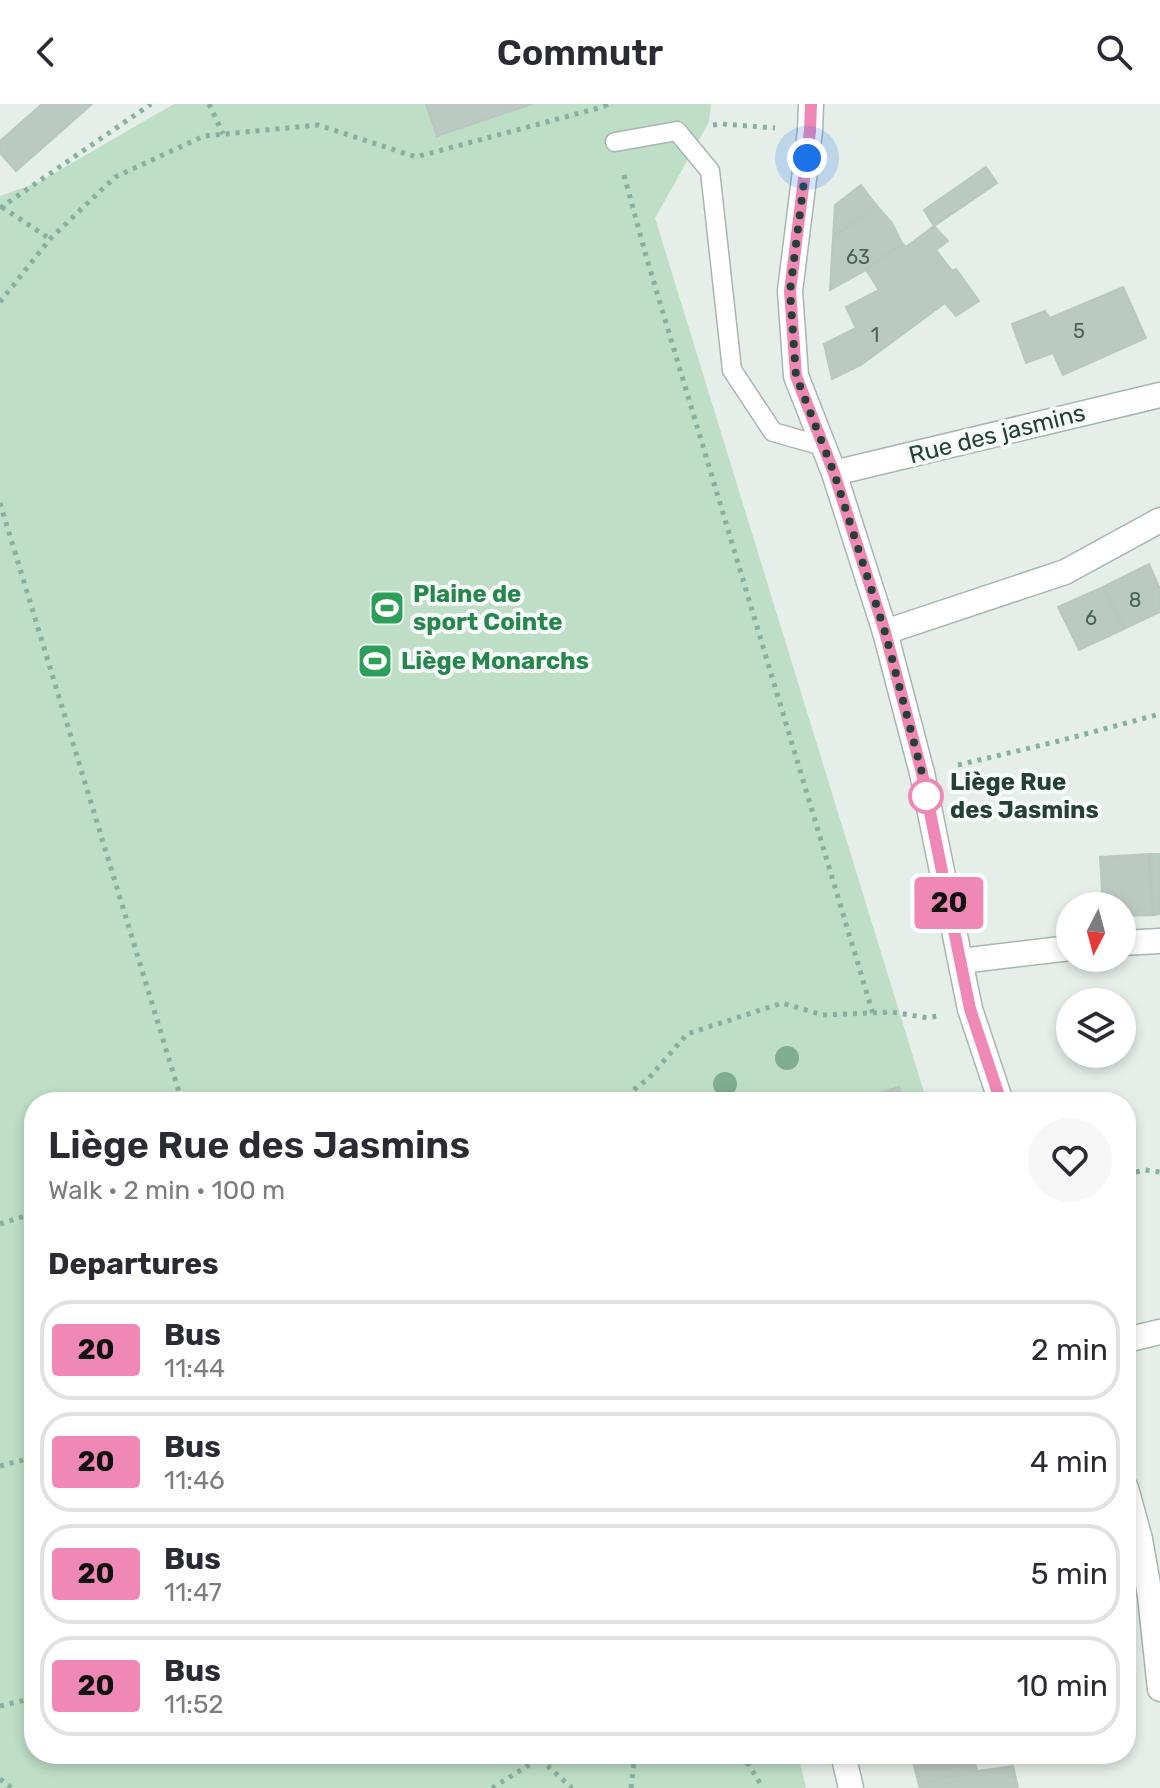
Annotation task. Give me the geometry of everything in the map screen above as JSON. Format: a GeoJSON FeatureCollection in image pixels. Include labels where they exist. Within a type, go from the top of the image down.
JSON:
{"type":"FeatureCollection","features":[{"type":"Feature","properties":{"kind":"street"},"geometry":{"type":"LineString","coordinates":[[811,104],[790,291],[796,376],[834,473],[885,632],[922,773],[970,1009],[998,1092]]}},
{"type":"Feature","properties":{"kind":"street","name":"Rue des jasmins"},"geometry":{"type":"LineString","coordinates":[[834,473],[1160,395]]}},
{"type":"Feature","properties":{"kind":"street"},"geometry":{"type":"LineString","coordinates":[[885,632],[1065,572],[1160,520]]}},
{"type":"Feature","properties":{"kind":"street"},"geometry":{"type":"LineString","coordinates":[[1136,942],[1160,941]]}},
{"type":"Feature","properties":{"kind":"street"},"geometry":{"type":"LineString","coordinates":[[961,961],[1056,950]]}},
{"type":"Feature","properties":{"kind":"street"},"geometry":{"type":"LineString","coordinates":[[1136,1338],[1160,1332]]}},
{"type":"Feature","properties":{"kind":"street"},"geometry":{"type":"LineString","coordinates":[[1136,1524],[1150,1596],[1160,1689]]}},
{"type":"Feature","properties":{"kind":"street"},"geometry":{"type":"LineString","coordinates":[[845,1764],[851,1788]]}},
{"type":"Feature","properties":{"kind":"lane"},"geometry":{"type":"LineString","coordinates":[[615,142],[677,131],[710,171],[732,370],[773,432],[823,446]]}},
{"type":"Feature","properties":{"kind":"path"},"geometry":{"type":"LineString","coordinates":[[50,239],[1,207],[151,104]]}},
{"type":"Feature","properties":{"kind":"path"},"geometry":{"type":"LineString","coordinates":[[209,104],[223,134]]}},
{"type":"Feature","properties":{"kind":"path"},"geometry":{"type":"LineString","coordinates":[[0,302],[50,239],[115,177],[204,136],[318,125],[416,157],[606,106],[650,271],[873,1014]]}},
{"type":"Feature","properties":{"kind":"path"},"geometry":{"type":"LineString","coordinates":[[677,131],[722,124],[810,131]]}},
{"type":"Feature","properties":{"kind":"path"},"geometry":{"type":"LineString","coordinates":[[0,503],[179,1092]]}},
{"type":"Feature","properties":{"kind":"path"},"geometry":{"type":"LineString","coordinates":[[922,773],[1160,714]]}},
{"type":"Feature","properties":{"kind":"path"},"geometry":{"type":"LineString","coordinates":[[631,1092],[649,1078],[687,1034],[782,1003],[823,1015],[892,1012],[928,1018]]}},
{"type":"Feature","properties":{"kind":"path"},"geometry":{"type":"LineString","coordinates":[[1136,1172],[1160,1172]]}},
{"type":"Feature","properties":{"kind":"path"},"geometry":{"type":"LineString","coordinates":[[0,1224],[24,1216]]}},
{"type":"Feature","properties":{"kind":"path"},"geometry":{"type":"LineString","coordinates":[[0,1466],[24,1460]]}},
{"type":"Feature","properties":{"kind":"path"},"geometry":{"type":"LineString","coordinates":[[0,1706],[24,1700]]}},
{"type":"Feature","properties":{"kind":"path"},"geometry":{"type":"LineString","coordinates":[[492,1788],[532,1764]]}},
{"type":"Feature","properties":{"kind":"path"},"geometry":{"type":"LineString","coordinates":[[546,1764],[572,1788]]}},
{"type":"Feature","properties":{"kind":"path"},"geometry":{"type":"LineString","coordinates":[[631,1788],[634,1764]]}},
{"type":"Feature","properties":{"kind":"path"},"geometry":{"type":"LineString","coordinates":[[748,1764],[763,1788]]}},
{"type":"Feature","properties":{"kind":"path"},"geometry":{"type":"LineString","coordinates":[[0,1779],[12,1788]]}},
{"type":"Feature","properties":{"kind":"green space","name":"Plaine de sport Cointe"},"geometry":{"type":"Polygon","coordinates":[[[174,104],[711,104],[709,122],[655,218],[924,1092],[24,1092],[24,1764],[800,1764],[806,1788],[0,1788],[0,196],[39,182],[174,104]]]}},
{"type":"Feature","properties":{"kind":"building"},"geometry":{"type":"Polygon","coordinates":[[[42,104],[92,104],[16,171],[0,153],[0,141],[42,104]]]}},
{"type":"Feature","properties":{"kind":"building"},"geometry":{"type":"Polygon","coordinates":[[[426,104],[532,104],[437,136],[426,104]]]}},
{"type":"Feature","properties":{"kind":"building"},"geometry":{"type":"Polygon","coordinates":[[[986,167],[997,183],[934,226],[924,210],[986,167]]]}},
{"type":"Feature","properties":{"kind":"building"},"geometry":{"type":"Polygon","coordinates":[[[861,185],[876,205],[833,238],[835,205],[861,185]]]}},
{"type":"Feature","properties":{"kind":"building"},"geometry":{"type":"Polygon","coordinates":[[[876,205],[892,223],[902,243],[866,270],[830,290],[833,238],[876,205]]]}},
{"type":"Feature","properties":{"kind":"building"},"geometry":{"type":"Polygon","coordinates":[[[934,226],[948,241],[936,250],[952,271],[956,269],[979,301],[956,316],[945,303],[861,365],[832,379],[824,344],[856,328],[846,307],[879,290],[866,270],[902,243],[906,247],[934,226]]]}},
{"type":"Feature","properties":{"kind":"building"},"geometry":{"type":"Polygon","coordinates":[[[1123,287],[1146,338],[1063,375],[1053,353],[1026,363],[1012,324],[1045,311],[1050,318],[1123,287]]]}},
{"type":"Feature","properties":{"kind":"building"},"geometry":{"type":"Polygon","coordinates":[[[1149,564],[1160,589],[1160,612],[1124,629],[1103,587],[1149,564]]]}},
{"type":"Feature","properties":{"kind":"building"},"geometry":{"type":"Polygon","coordinates":[[[1103,587],[1124,629],[1079,650],[1058,607],[1103,587]]]}},
{"type":"Feature","properties":{"kind":"building"},"geometry":{"type":"Polygon","coordinates":[[[1149,854],[1153,915],[1136,916],[1136,892],[1102,892],[1100,857],[1149,854]]]}},
{"type":"Feature","properties":{"kind":"building"},"geometry":{"type":"Polygon","coordinates":[[[1149,854],[1160,854],[1160,914],[1153,915],[1149,854]]]}},
{"type":"Feature","properties":{"kind":"building"},"geometry":{"type":"Polygon","coordinates":[[[899,1087],[901,1092],[883,1092],[899,1087]]]}},
{"type":"Feature","properties":{"kind":"building"},"geometry":{"type":"Polygon","coordinates":[[[914,1764],[975,1764],[977,1771],[919,1785],[914,1764]]]}},
{"type":"Feature","properties":{"kind":"building"},"geometry":{"type":"Polygon","coordinates":[[[1013,1766],[1018,1788],[920,1788],[919,1785],[977,1771],[1013,1766]]]}},
{"type":"Feature","properties":{"kind":"bus line","name":"20"},"geometry":{"type":"LineString","coordinates":[[811,104],[790,291],[796,376],[834,473],[885,632],[922,773],[970,1009],[998,1092]]}},
{"type":"Feature","properties":{"kind":"place","name":"Plaine de sport Cointe"},"geometry":{"type":"Point","coordinates":[387,608]}},
{"type":"Feature","properties":{"kind":"place","name":"Liège Monarchs"},"geometry":{"type":"Point","coordinates":[375,661]}},
{"type":"Feature","properties":{"kind":"place","name":"Liège Rue des Jasmins"},"geometry":{"type":"Point","coordinates":[926,796]}},
{"type":"Feature","properties":{"kind":"route"},"geometry":{"type":"LineString","coordinates":[[807,158],[790,291],[796,376],[834,473],[885,632],[922,773],[928,804],[926,796]]}}]}
